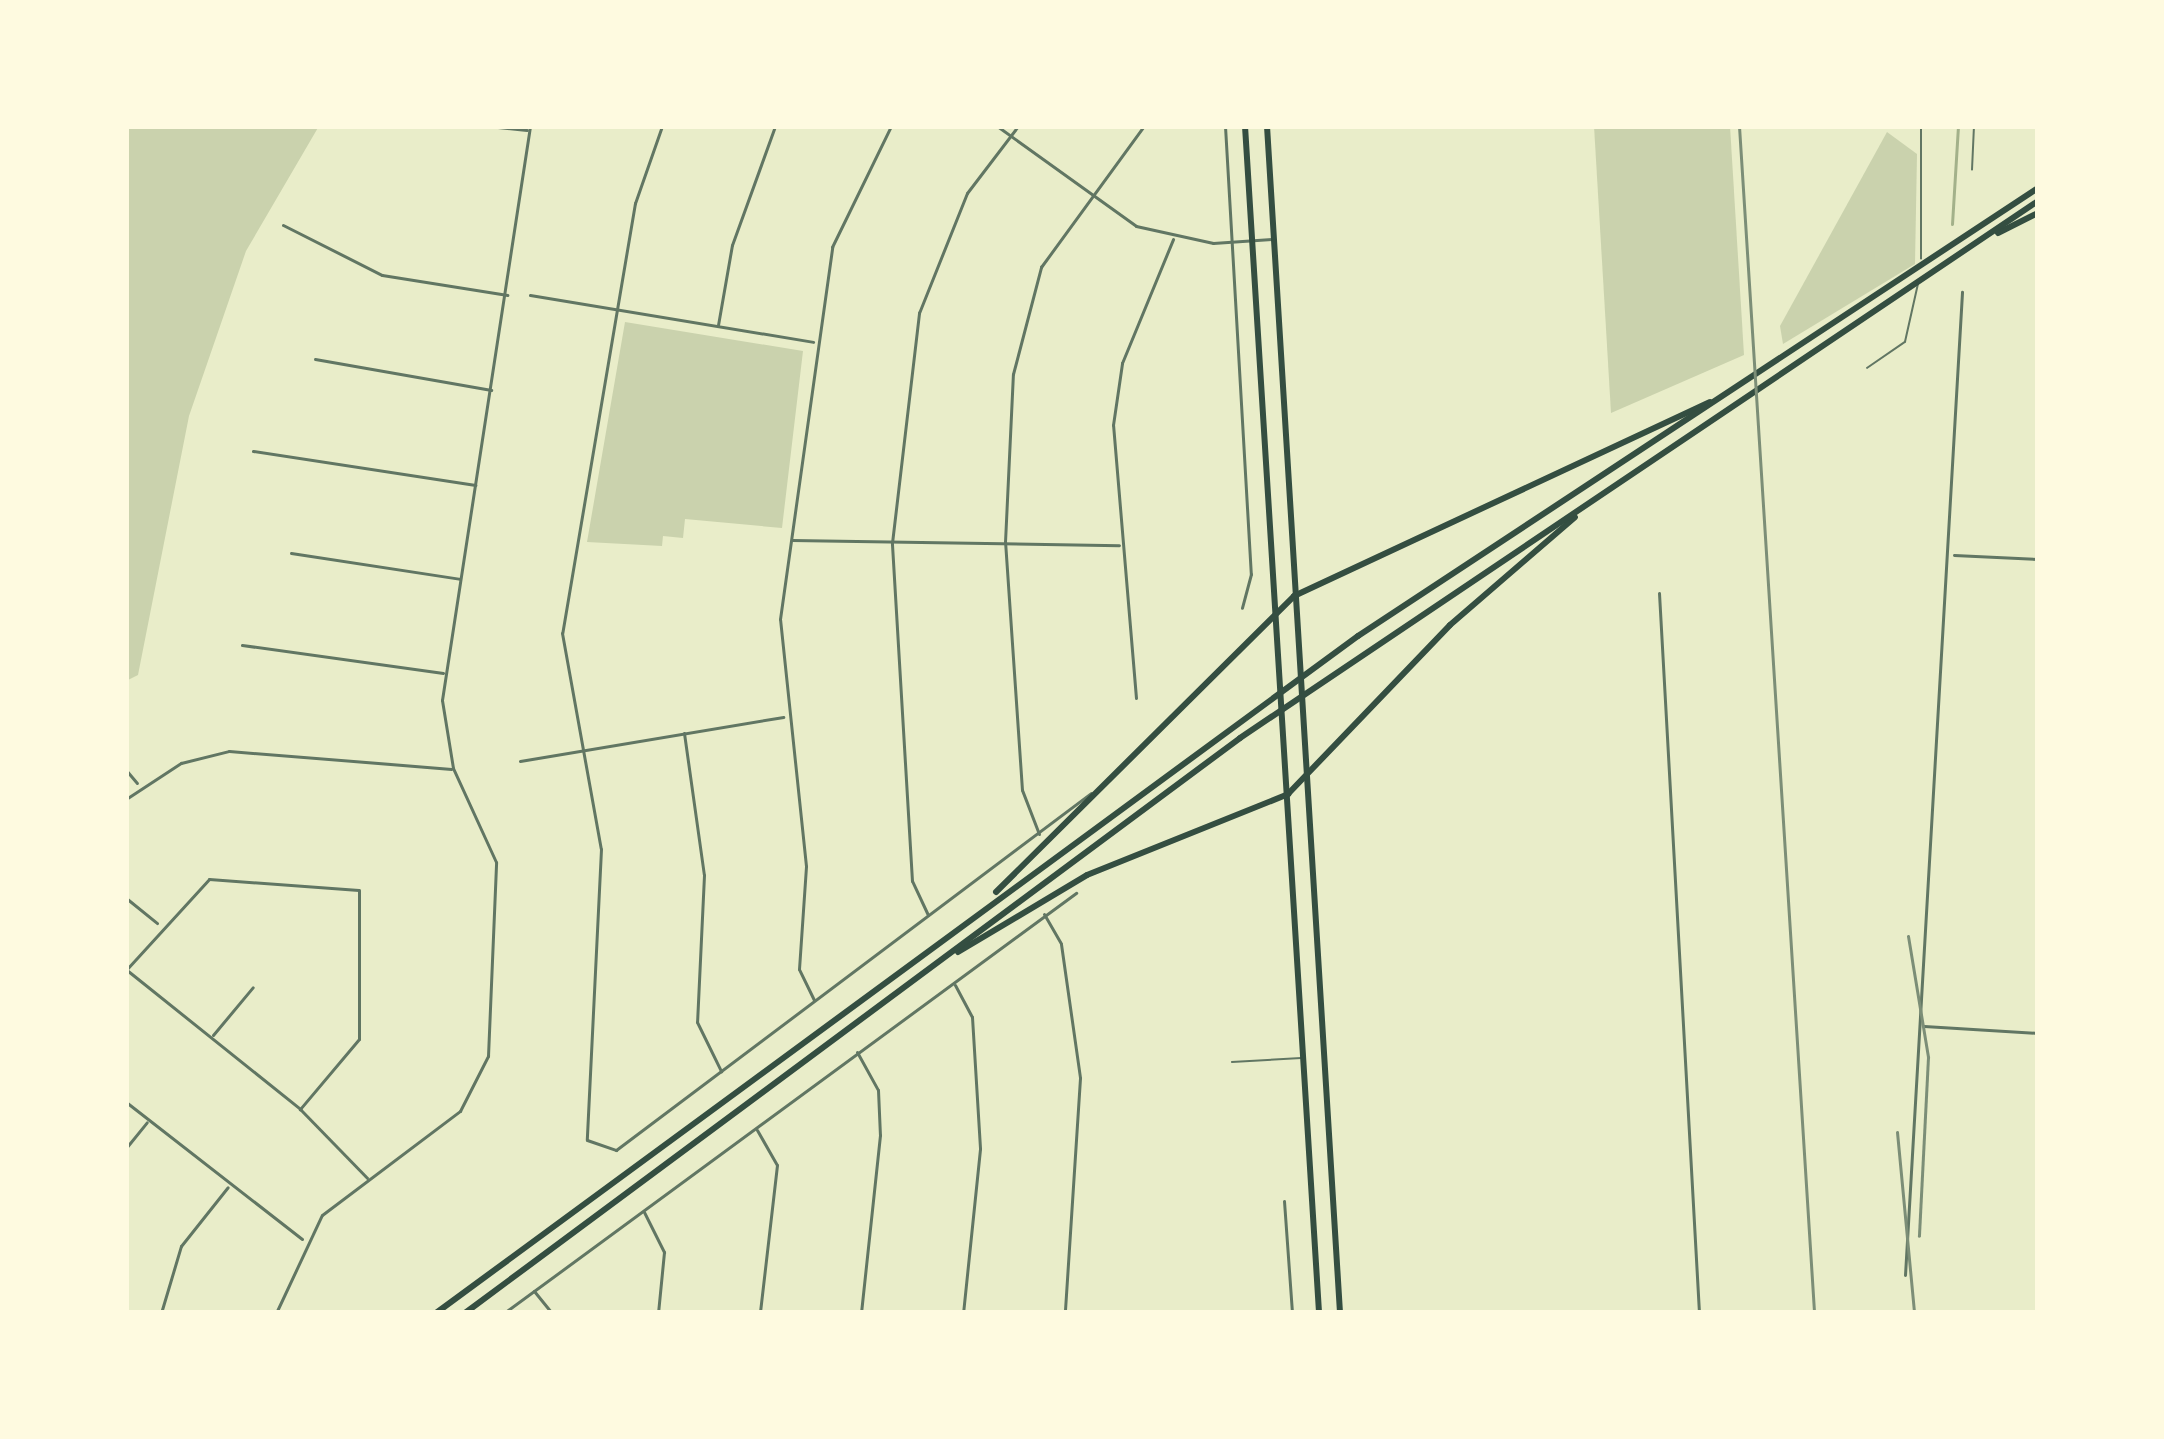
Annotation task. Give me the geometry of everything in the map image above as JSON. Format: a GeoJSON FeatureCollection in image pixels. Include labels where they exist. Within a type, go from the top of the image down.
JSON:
{"type":"FeatureCollection","features":[{"type":"Feature","properties":{"kind":"main road"},"geometry":{"type":"LineString","coordinates":[[1245,126],[1319,1313]]}},
{"type":"Feature","properties":{"kind":"main road"},"geometry":{"type":"LineString","coordinates":[[1268,126],[1340,1313]]}},
{"type":"Feature","properties":{"kind":"main road"},"geometry":{"type":"LineString","coordinates":[[436,1313],[958,924],[1358,636],[2038,188]]}},
{"type":"Feature","properties":{"kind":"main road"},"geometry":{"type":"LineString","coordinates":[[466,1313],[1240,738],[2038,201]]}},
{"type":"Feature","properties":{"kind":"main road"},"geometry":{"type":"LineString","coordinates":[[1984,238],[2038,213]]}},
{"type":"Feature","properties":{"kind":"main road"},"geometry":{"type":"LineString","coordinates":[[958,924],[1097,803],[1294,596],[1719,399]]}},
{"type":"Feature","properties":{"kind":"main road"},"geometry":{"type":"LineString","coordinates":[[924,972],[1087,875],[1288,794],[1450,625],[1587,506]]}},
{"type":"Feature","properties":{"kind":"street"},"geometry":{"type":"LineString","coordinates":[[276,1313],[304,1240],[367,1178],[460,1111],[488,1057],[496,862],[453,768],[445,673],[509,295],[529,128],[488,126]]}},
{"type":"Feature","properties":{"kind":"street"},"geometry":{"type":"LineString","coordinates":[[662,126],[616,309],[562,633],[586,748],[602,886],[586,1128],[606,1153],[722,1072],[1102,784]]}},
{"type":"Feature","properties":{"kind":"street"},"geometry":{"type":"LineString","coordinates":[[718,326],[732,245],[775,126]]}},
{"type":"Feature","properties":{"kind":"street"},"geometry":{"type":"LineString","coordinates":[[815,1002],[799,969],[806,866],[785,717],[790,540],[814,342],[832,247],[891,126]]}},
{"type":"Feature","properties":{"kind":"street"},"geometry":{"type":"LineString","coordinates":[[997,126],[1089,196],[1173,239],[1273,238]]}},
{"type":"Feature","properties":{"kind":"street"},"geometry":{"type":"LineString","coordinates":[[928,916],[912,881],[892,543],[919,313],[967,193],[1018,126]]}},
{"type":"Feature","properties":{"kind":"street"},"geometry":{"type":"LineString","coordinates":[[1040,835],[1022,790],[1001,478],[1024,314],[1089,196],[1144,126]]}},
{"type":"Feature","properties":{"kind":"street"},"geometry":{"type":"LineString","coordinates":[[1225,126],[1251,574],[1242,608]]}},
{"type":"Feature","properties":{"kind":"street"},"geometry":{"type":"LineString","coordinates":[[283,225],[382,275],[509,295]]}},
{"type":"Feature","properties":{"kind":"street"},"geometry":{"type":"LineString","coordinates":[[1136,698],[1120,545],[1122,363],[1173,239]]}},
{"type":"Feature","properties":{"kind":"street"},"geometry":{"type":"LineString","coordinates":[[1905,1275],[1952,555],[1962,292]]}},
{"type":"Feature","properties":{"kind":"street"},"geometry":{"type":"LineString","coordinates":[[530,295],[814,342]]}},
{"type":"Feature","properties":{"kind":"street"},"geometry":{"type":"LineString","coordinates":[[315,359],[493,390]]}},
{"type":"Feature","properties":{"kind":"street"},"geometry":{"type":"LineString","coordinates":[[253,451],[477,485]]}},
{"type":"Feature","properties":{"kind":"street"},"geometry":{"type":"LineString","coordinates":[[790,540],[1120,545]]}},
{"type":"Feature","properties":{"kind":"street"},"geometry":{"type":"LineString","coordinates":[[291,553],[461,579]]}},
{"type":"Feature","properties":{"kind":"street"},"geometry":{"type":"LineString","coordinates":[[1952,555],[2038,559]]}},
{"type":"Feature","properties":{"kind":"street"},"geometry":{"type":"LineString","coordinates":[[1659,593],[1699,1313]]}},
{"type":"Feature","properties":{"kind":"street"},"geometry":{"type":"LineString","coordinates":[[242,645],[445,673]]}},
{"type":"Feature","properties":{"kind":"street"},"geometry":{"type":"LineString","coordinates":[[520,761],[785,717]]}},
{"type":"Feature","properties":{"kind":"street"},"geometry":{"type":"LineString","coordinates":[[684,733],[704,875],[698,1022],[722,1072]]}},
{"type":"Feature","properties":{"kind":"street"},"geometry":{"type":"LineString","coordinates":[[126,799],[138,785],[229,751],[453,768]]}},
{"type":"Feature","properties":{"kind":"street"},"geometry":{"type":"LineString","coordinates":[[126,770],[138,785]]}},
{"type":"Feature","properties":{"kind":"street"},"geometry":{"type":"LineString","coordinates":[[300,1109],[362,1026],[359,890],[237,874],[187,893],[126,970],[300,1109],[367,1178]]}},
{"type":"Feature","properties":{"kind":"street"},"geometry":{"type":"LineString","coordinates":[[504,1313],[1076,893]]}},
{"type":"Feature","properties":{"kind":"street"},"geometry":{"type":"LineString","coordinates":[[126,898],[160,925]]}},
{"type":"Feature","properties":{"kind":"street"},"geometry":{"type":"LineString","coordinates":[[1044,914],[1061,944],[1080,1078],[1065,1313]]}},
{"type":"Feature","properties":{"kind":"street"},"geometry":{"type":"LineString","coordinates":[[952,982],[972,1017],[980,1149],[963,1313]]}},
{"type":"Feature","properties":{"kind":"street"},"geometry":{"type":"LineString","coordinates":[[212,1037],[253,987]]}},
{"type":"Feature","properties":{"kind":"street"},"geometry":{"type":"LineString","coordinates":[[1922,1026],[2038,1033]]}},
{"type":"Feature","properties":{"kind":"street"},"geometry":{"type":"LineString","coordinates":[[857,1052],[878,1090],[880,1135],[861,1313]]}},
{"type":"Feature","properties":{"kind":"street"},"geometry":{"type":"LineString","coordinates":[[126,1102],[304,1240]]}},
{"type":"Feature","properties":{"kind":"street"},"geometry":{"type":"LineString","coordinates":[[126,1148],[148,1120]]}},
{"type":"Feature","properties":{"kind":"street"},"geometry":{"type":"LineString","coordinates":[[755,1127],[778,1165],[760,1313]]}},
{"type":"Feature","properties":{"kind":"street"},"geometry":{"type":"LineString","coordinates":[[160,1313],[182,1246],[229,1185]]}},
{"type":"Feature","properties":{"kind":"street"},"geometry":{"type":"LineString","coordinates":[[1284,1201],[1292,1313]]}},
{"type":"Feature","properties":{"kind":"street"},"geometry":{"type":"LineString","coordinates":[[643,1210],[664,1252],[658,1313]]}},
{"type":"Feature","properties":{"kind":"street"},"geometry":{"type":"LineString","coordinates":[[534,1291],[552,1313]]}},
{"type":"Feature","properties":{"kind":"lane"},"geometry":{"type":"LineString","coordinates":[[1867,368],[1893,355],[1913,323],[1922,126]]}},
{"type":"Feature","properties":{"kind":"lane"},"geometry":{"type":"LineString","coordinates":[[1972,170],[1974,126]]}},
{"type":"Feature","properties":{"kind":"lane"},"geometry":{"type":"LineString","coordinates":[[1232,1062],[1323,1057]]}},
{"type":"Feature","properties":{"kind":"green space"},"geometry":{"type":"Polygon","coordinates":[[[126,126],[319,126],[246,251],[189,416],[138,675],[126,681],[126,126]]]}},
{"type":"Feature","properties":{"kind":"green space"},"geometry":{"type":"Polygon","coordinates":[[[1594,126],[1730,126],[1744,355],[1611,413],[1594,126]]]}},
{"type":"Feature","properties":{"kind":"green space"},"geometry":{"type":"Polygon","coordinates":[[[1887,132],[1917,154],[1915,264],[1783,344],[1780,326],[1887,132]]]}},
{"type":"Feature","properties":{"kind":"green space"},"geometry":{"type":"Polygon","coordinates":[[[625,322],[803,351],[782,528],[685,519],[683,538],[663,536],[662,546],[587,542],[625,322]]]}},
{"type":"Feature","properties":{"kind":"waterway"},"geometry":{"type":"LineString","coordinates":[[1952,224],[1958,126]]}},
{"type":"Feature","properties":{"kind":"railway"},"geometry":{"type":"LineString","coordinates":[[1739,126],[1814,1313]]}},
{"type":"Feature","properties":{"kind":"railway"},"geometry":{"type":"LineString","coordinates":[[1908,936],[1928,1057],[1919,1236]]}},
{"type":"Feature","properties":{"kind":"railway"},"geometry":{"type":"LineString","coordinates":[[1897,1132],[1914,1313]]}}]}
